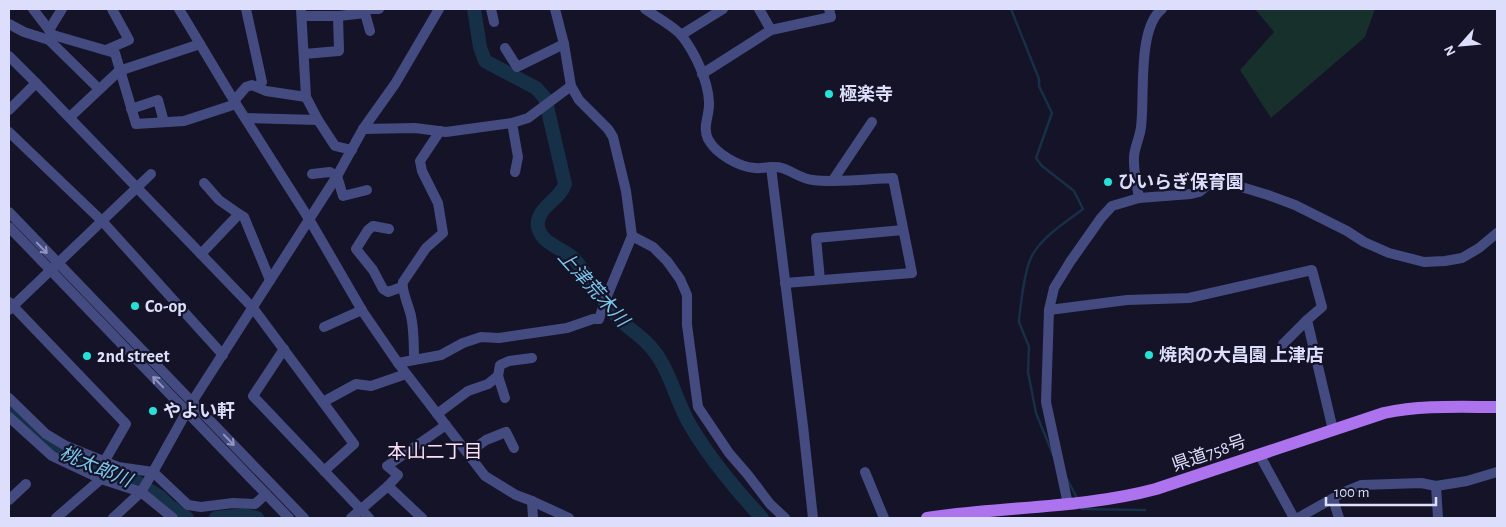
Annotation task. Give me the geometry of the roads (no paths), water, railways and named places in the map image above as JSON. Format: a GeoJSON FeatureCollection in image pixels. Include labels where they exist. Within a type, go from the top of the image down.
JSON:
{"type":"FeatureCollection","features":[{"type":"Feature","properties":{"kind":"main road","name":"県道758号"},"geometry":{"type":"LineString","coordinates":[[927,518],[1132,496],[1384,413],[1407,408],[1497,407]]}},
{"type":"Feature","properties":{"kind":"street"},"geometry":{"type":"LineString","coordinates":[[33,9],[50,35],[99,89]]}},
{"type":"Feature","properties":{"kind":"street"},"geometry":{"type":"LineString","coordinates":[[50,35],[62,9]]}},
{"type":"Feature","properties":{"kind":"street"},"geometry":{"type":"LineString","coordinates":[[106,50],[129,40],[112,9]]}},
{"type":"Feature","properties":{"kind":"street"},"geometry":{"type":"LineString","coordinates":[[179,9],[309,219],[362,310],[406,374],[485,476],[516,496],[532,501],[569,518]]}},
{"type":"Feature","properties":{"kind":"street"},"geometry":{"type":"LineString","coordinates":[[246,9],[262,82],[258,86]]}},
{"type":"Feature","properties":{"kind":"street"},"geometry":{"type":"LineString","coordinates":[[352,150],[335,146],[306,97],[301,12],[338,16],[379,9]]}},
{"type":"Feature","properties":{"kind":"street"},"geometry":{"type":"LineString","coordinates":[[491,9],[494,22]]}},
{"type":"Feature","properties":{"kind":"street"},"geometry":{"type":"LineString","coordinates":[[398,363],[441,355],[463,343],[481,337],[499,338],[567,328],[593,319],[599,319],[632,236],[626,191],[612,137],[608,129],[579,100],[571,86],[564,44],[555,9]]}},
{"type":"Feature","properties":{"kind":"street"},"geometry":{"type":"LineString","coordinates":[[645,9],[681,35],[692,53],[702,74],[709,99],[706,132],[709,141],[722,154],[740,165],[756,168],[781,167],[796,175],[812,180],[893,178],[912,273],[785,283]]}},
{"type":"Feature","properties":{"kind":"street"},"geometry":{"type":"LineString","coordinates":[[681,35],[723,9]]}},
{"type":"Feature","properties":{"kind":"street"},"geometry":{"type":"LineString","coordinates":[[759,9],[771,30]]}},
{"type":"Feature","properties":{"kind":"street"},"geometry":{"type":"LineString","coordinates":[[702,74],[771,30],[831,17],[829,9]]}},
{"type":"Feature","properties":{"kind":"street"},"geometry":{"type":"LineString","coordinates":[[1139,198],[1134,156],[1141,129],[1142,74],[1148,32],[1157,13],[1162,9]]}},
{"type":"Feature","properties":{"kind":"street"},"geometry":{"type":"LineString","coordinates":[[366,10],[370,31]]}},
{"type":"Feature","properties":{"kind":"street"},"geometry":{"type":"LineString","coordinates":[[113,518],[141,492],[192,402],[338,176],[363,129],[395,84],[436,10]]}},
{"type":"Feature","properties":{"kind":"street"},"geometry":{"type":"LineString","coordinates":[[304,54],[339,51],[338,16]]}},
{"type":"Feature","properties":{"kind":"street"},"geometry":{"type":"LineString","coordinates":[[9,24],[24,32],[50,35],[115,53],[136,124],[184,121],[235,102],[246,88],[252,85],[266,91],[306,97]]}},
{"type":"Feature","properties":{"kind":"street"},"geometry":{"type":"LineString","coordinates":[[70,117],[119,71],[200,44]]}},
{"type":"Feature","properties":{"kind":"street"},"geometry":{"type":"LineString","coordinates":[[506,48],[517,67],[564,44]]}},
{"type":"Feature","properties":{"kind":"street"},"geometry":{"type":"LineString","coordinates":[[9,56],[253,308],[354,444],[324,471]]}},
{"type":"Feature","properties":{"kind":"street"},"geometry":{"type":"LineString","coordinates":[[9,110],[36,83]]}},
{"type":"Feature","properties":{"kind":"street"},"geometry":{"type":"LineString","coordinates":[[363,129],[415,128],[446,132],[512,123],[528,118],[571,86]]}},
{"type":"Feature","properties":{"kind":"street"},"geometry":{"type":"LineString","coordinates":[[131,109],[158,100],[164,122]]}},
{"type":"Feature","properties":{"kind":"street"},"geometry":{"type":"LineString","coordinates":[[245,118],[318,120]]}},
{"type":"Feature","properties":{"kind":"street"},"geometry":{"type":"LineString","coordinates":[[833,180],[872,122]]}},
{"type":"Feature","properties":{"kind":"street"},"geometry":{"type":"LineString","coordinates":[[512,123],[518,158],[515,172]]}},
{"type":"Feature","properties":{"kind":"street"},"geometry":{"type":"LineString","coordinates":[[414,360],[412,317],[402,287],[403,282],[426,248],[443,233],[438,204],[422,171],[420,160],[440,131]]}},
{"type":"Feature","properties":{"kind":"street"},"geometry":{"type":"LineString","coordinates":[[9,132],[103,222],[223,355]]}},
{"type":"Feature","properties":{"kind":"street"},"geometry":{"type":"LineString","coordinates":[[772,167],[813,518]]}},
{"type":"Feature","properties":{"kind":"street"},"geometry":{"type":"LineString","coordinates":[[312,174],[330,172],[338,176],[343,196],[366,190]]}},
{"type":"Feature","properties":{"kind":"street"},"geometry":{"type":"LineString","coordinates":[[104,462],[126,424],[10,306],[55,268],[151,174]]}},
{"type":"Feature","properties":{"kind":"street"},"geometry":{"type":"LineString","coordinates":[[1068,504],[1046,402],[1049,310],[1054,288],[1101,218],[1112,206],[1139,198],[1199,192],[1215,179],[1295,205],[1347,231],[1364,242],[1389,253],[1424,262],[1462,258],[1479,248],[1497,233]]}},
{"type":"Feature","properties":{"kind":"street"},"geometry":{"type":"LineString","coordinates":[[204,183],[219,200],[244,217],[270,280]]}},
{"type":"Feature","properties":{"kind":"street"},"geometry":{"type":"LineString","coordinates":[[9,212],[55,268],[288,518]]}},
{"type":"Feature","properties":{"kind":"street"},"geometry":{"type":"LineString","coordinates":[[201,254],[239,214]]}},
{"type":"Feature","properties":{"kind":"street"},"geometry":{"type":"LineString","coordinates":[[389,229],[373,226],[368,230],[356,249],[372,270],[383,289],[388,292],[402,287]]}},
{"type":"Feature","properties":{"kind":"street"},"geometry":{"type":"LineString","coordinates":[[9,227],[55,268],[192,402],[304,518]]}},
{"type":"Feature","properties":{"kind":"street"},"geometry":{"type":"LineString","coordinates":[[820,280],[816,238],[903,230]]}},
{"type":"Feature","properties":{"kind":"street"},"geometry":{"type":"LineString","coordinates":[[632,236],[653,247],[667,261],[680,279],[688,295],[686,325],[698,407],[729,453],[770,504],[785,518]]}},
{"type":"Feature","properties":{"kind":"street"},"geometry":{"type":"LineString","coordinates":[[1049,310],[1127,300],[1189,298],[1312,270],[1322,307],[1283,344]]}},
{"type":"Feature","properties":{"kind":"street"},"geometry":{"type":"LineString","coordinates":[[324,327],[362,310]]}},
{"type":"Feature","properties":{"kind":"street"},"geometry":{"type":"LineString","coordinates":[[1307,320],[1333,430]]}},
{"type":"Feature","properties":{"kind":"street"},"geometry":{"type":"LineString","coordinates":[[284,349],[253,396],[369,518]]}},
{"type":"Feature","properties":{"kind":"street"},"geometry":{"type":"LineString","coordinates":[[506,398],[498,376],[500,365],[509,361],[532,358]]}},
{"type":"Feature","properties":{"kind":"street"},"geometry":{"type":"LineString","coordinates":[[323,402],[356,384],[372,386],[406,374]]}},
{"type":"Feature","properties":{"kind":"street"},"geometry":{"type":"LineString","coordinates":[[437,414],[468,391],[488,384],[498,376]]}},
{"type":"Feature","properties":{"kind":"street"},"geometry":{"type":"LineString","coordinates":[[9,398],[46,434],[66,446],[118,467],[151,476],[188,505],[201,507],[233,503],[256,504],[266,494]]}},
{"type":"Feature","properties":{"kind":"street"},"geometry":{"type":"LineString","coordinates":[[9,417],[52,456],[101,479],[141,492],[173,518]]}},
{"type":"Feature","properties":{"kind":"street"},"geometry":{"type":"LineString","coordinates":[[351,518],[398,475],[388,466],[446,425]]}},
{"type":"Feature","properties":{"kind":"street"},"geometry":{"type":"LineString","coordinates":[[468,453],[486,440],[506,432],[514,448]]}},
{"type":"Feature","properties":{"kind":"street"},"geometry":{"type":"LineString","coordinates":[[1259,454],[1296,518],[1361,485],[1408,483],[1436,486],[1467,481],[1497,472]]}},
{"type":"Feature","properties":{"kind":"street"},"geometry":{"type":"LineString","coordinates":[[865,472],[884,518]]}},
{"type":"Feature","properties":{"kind":"street"},"geometry":{"type":"LineString","coordinates":[[56,518],[101,479]]}},
{"type":"Feature","properties":{"kind":"street"},"geometry":{"type":"LineString","coordinates":[[9,500],[26,484]]}},
{"type":"Feature","properties":{"kind":"street"},"geometry":{"type":"LineString","coordinates":[[388,486],[422,518]]}},
{"type":"Feature","properties":{"kind":"street"},"geometry":{"type":"LineString","coordinates":[[1436,486],[1438,518]]}},
{"type":"Feature","properties":{"kind":"street"},"geometry":{"type":"LineString","coordinates":[[1333,499],[1339,518]]}},
{"type":"Feature","properties":{"kind":"street"},"geometry":{"type":"LineString","coordinates":[[532,501],[533,518]]}},
{"type":"Feature","properties":{"kind":"waterway","name":"上津荒木川"},"geometry":{"type":"LineString","coordinates":[[474,9],[480,47],[485,61],[536,88],[545,98],[565,184],[540,215],[538,220],[540,233],[552,245],[575,259],[596,290],[619,318],[654,351],[666,371],[684,415],[698,438],[724,474],[762,518]]}},
{"type":"Feature","properties":{"kind":"waterway"},"geometry":{"type":"LineString","coordinates":[[1011,9],[1039,79],[1039,86],[1052,113],[1036,158],[1042,166],[1074,191],[1083,209],[1046,238],[1034,252],[1026,274],[1019,318],[1029,347],[1028,372],[1036,413],[1053,455]]}},
{"type":"Feature","properties":{"kind":"waterway","name":"桃太郎川"},"geometry":{"type":"LineString","coordinates":[[9,409],[57,452],[135,481],[187,518]]}},
{"type":"Feature","properties":{"kind":"waterway"},"geometry":{"type":"LineString","coordinates":[[1067,479],[1077,498]]}},
{"type":"Feature","properties":{"kind":"waterway"},"geometry":{"type":"LineString","coordinates":[[1080,506],[1082,509],[1145,510]]}},
{"type":"Feature","properties":{"kind":"waterway","name":"桃太郎川"},"geometry":{"type":"LineString","coordinates":[[216,518],[244,515],[257,518]]}},
{"type":"Feature","properties":{"kind":"place","name":"極楽寺"},"geometry":{"type":"Point","coordinates":[829,94]}},
{"type":"Feature","properties":{"kind":"place","name":"ひいらぎ保育園"},"geometry":{"type":"Point","coordinates":[1108,182]}},
{"type":"Feature","properties":{"kind":"place","name":"Co-op"},"geometry":{"type":"Point","coordinates":[135,306]}},
{"type":"Feature","properties":{"kind":"place","name":"焼肉の大昌園 上津店"},"geometry":{"type":"Point","coordinates":[1149,355]}},
{"type":"Feature","properties":{"kind":"place","name":"2nd street"},"geometry":{"type":"Point","coordinates":[87,356]}},
{"type":"Feature","properties":{"kind":"place","name":"やよい軒"},"geometry":{"type":"Point","coordinates":[153,411]}},
{"type":"Feature","properties":{"kind":"district","name":"本山二丁目"},"geometry":{"type":"Point","coordinates":[435,451]}}]}
